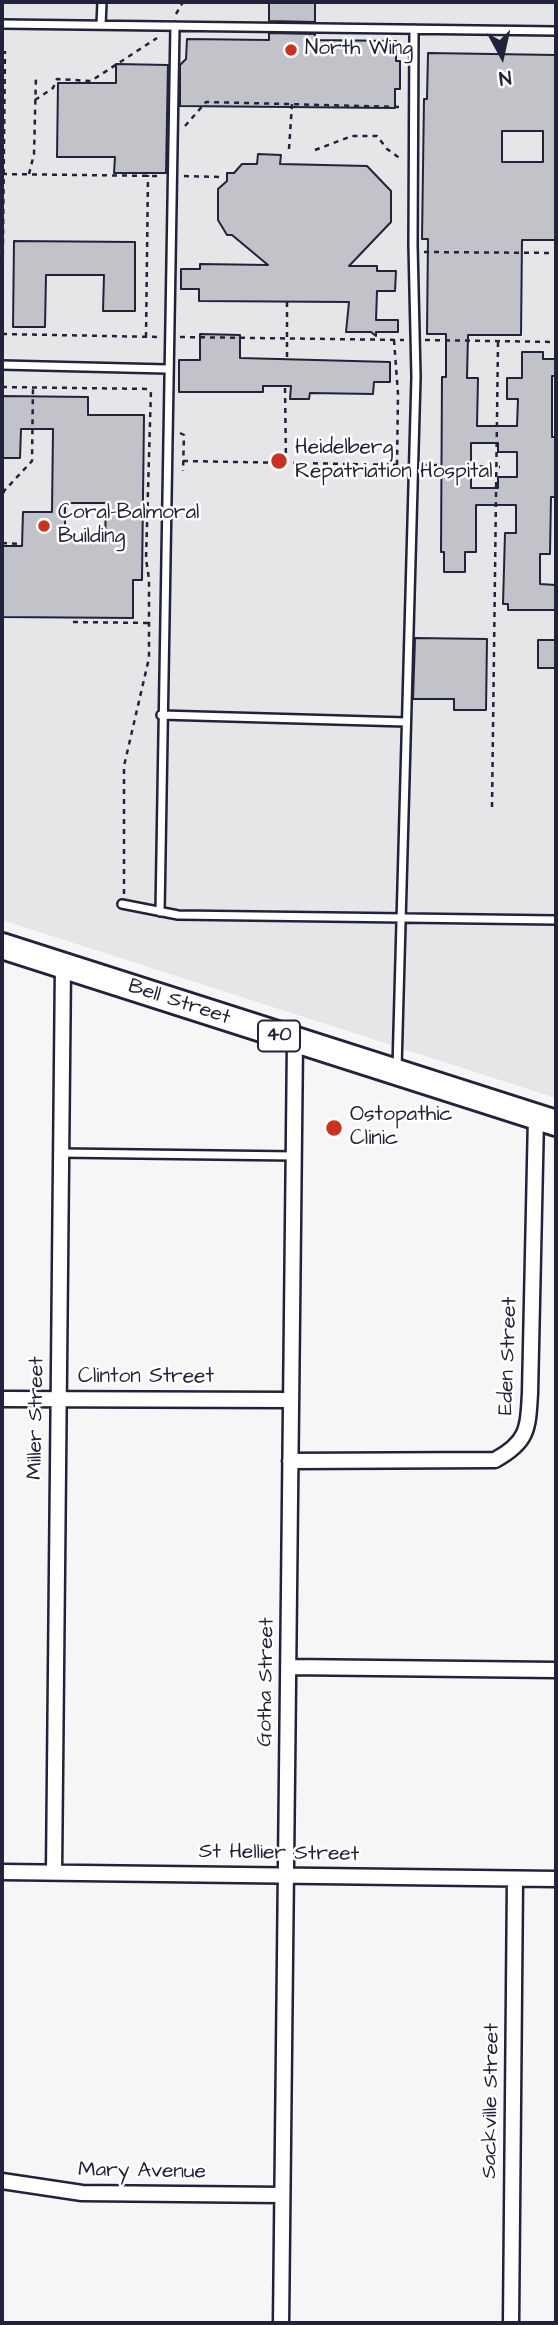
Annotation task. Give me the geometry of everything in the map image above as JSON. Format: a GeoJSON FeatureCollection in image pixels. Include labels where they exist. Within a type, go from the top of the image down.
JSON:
{"type":"FeatureCollection","features":[{"type":"Feature","properties":{"kind":"highway","name":"Bell Street"},"geometry":{"type":"LineString","coordinates":[[2,946],[546,1120]]}},
{"type":"Feature","properties":{"kind":"street","name":"Miller Street"},"geometry":{"type":"LineString","coordinates":[[54,1872],[63,964]]}},
{"type":"Feature","properties":{"kind":"street","name":"Gotha Street"},"geometry":{"type":"LineString","coordinates":[[281,2323],[295,1041]]}},
{"type":"Feature","properties":{"kind":"street","name":"Eden Street"},"geometry":{"type":"LineString","coordinates":[[290,1461],[495,1460],[517,1448],[529,1423],[546,1120]]}},
{"type":"Feature","properties":{"kind":"street","name":"Clinton Street"},"geometry":{"type":"LineString","coordinates":[[2,1399],[291,1400]]}},
{"type":"Feature","properties":{"kind":"street"},"geometry":{"type":"LineString","coordinates":[[288,1667],[556,1670]]}},
{"type":"Feature","properties":{"kind":"street","name":"St Hellier Street"},"geometry":{"type":"LineString","coordinates":[[2,1872],[556,1879]]}},
{"type":"Feature","properties":{"kind":"street","name":"Sackville Street"},"geometry":{"type":"LineString","coordinates":[[511,2323],[515,1879]]}},
{"type":"Feature","properties":{"kind":"street","name":"Mary Avenue"},"geometry":{"type":"LineString","coordinates":[[2,2181],[82,2193],[282,2195]]}},
{"type":"Feature","properties":{"kind":"lane"},"geometry":{"type":"LineString","coordinates":[[101,25],[102,2]]}},
{"type":"Feature","properties":{"kind":"lane"},"geometry":{"type":"LineString","coordinates":[[2,24],[556,31]]}},
{"type":"Feature","properties":{"kind":"lane"},"geometry":{"type":"LineString","coordinates":[[160,912],[161,715],[175,26]]}},
{"type":"Feature","properties":{"kind":"lane"},"geometry":{"type":"LineString","coordinates":[[397,1072],[414,465],[414,29]]}},
{"type":"Feature","properties":{"kind":"lane"},"geometry":{"type":"LineString","coordinates":[[2,365],[167,369]]}},
{"type":"Feature","properties":{"kind":"lane"},"geometry":{"type":"LineString","coordinates":[[161,715],[406,722]]}},
{"type":"Feature","properties":{"kind":"lane"},"geometry":{"type":"LineString","coordinates":[[122,904],[178,915],[556,920]]}},
{"type":"Feature","properties":{"kind":"lane"},"geometry":{"type":"LineString","coordinates":[[61,1153],[294,1156]]}},
{"type":"Feature","properties":{"kind":"path"},"geometry":{"type":"LineString","coordinates":[[174,17],[183,2]]}},
{"type":"Feature","properties":{"kind":"path"},"geometry":{"type":"LineString","coordinates":[[35,100],[54,88],[57,79],[91,81],[157,38]]}},
{"type":"Feature","properties":{"kind":"path"},"geometry":{"type":"LineString","coordinates":[[5,51],[2,334],[556,342]]}},
{"type":"Feature","properties":{"kind":"path"},"geometry":{"type":"LineString","coordinates":[[30,174],[34,154],[36,75]]}},
{"type":"Feature","properties":{"kind":"path"},"geometry":{"type":"LineString","coordinates":[[172,142],[206,102],[414,107]]}},
{"type":"Feature","properties":{"kind":"path"},"geometry":{"type":"LineString","coordinates":[[289,149],[292,104]]}},
{"type":"Feature","properties":{"kind":"path"},"geometry":{"type":"LineString","coordinates":[[315,150],[352,136],[377,135],[387,149],[402,160],[413,163]]}},
{"type":"Feature","properties":{"kind":"path"},"geometry":{"type":"LineString","coordinates":[[3,174],[219,177]]}},
{"type":"Feature","properties":{"kind":"path"},"geometry":{"type":"LineString","coordinates":[[146,337],[148,175]]}},
{"type":"Feature","properties":{"kind":"path"},"geometry":{"type":"LineString","coordinates":[[424,252],[556,253]]}},
{"type":"Feature","properties":{"kind":"path"},"geometry":{"type":"LineString","coordinates":[[287,299],[287,357]]}},
{"type":"Feature","properties":{"kind":"path"},"geometry":{"type":"LineString","coordinates":[[394,340],[398,394],[397,465]]}},
{"type":"Feature","properties":{"kind":"path"},"geometry":{"type":"LineString","coordinates":[[492,807],[498,341]]}},
{"type":"Feature","properties":{"kind":"path"},"geometry":{"type":"LineString","coordinates":[[2,387],[167,390]]}},
{"type":"Feature","properties":{"kind":"path"},"geometry":{"type":"LineString","coordinates":[[2,503],[4,491],[32,461],[33,388]]}},
{"type":"Feature","properties":{"kind":"path"},"geometry":{"type":"LineString","coordinates":[[285,388],[286,463]]}},
{"type":"Feature","properties":{"kind":"path"},"geometry":{"type":"LineString","coordinates":[[132,906],[132,895],[124,894],[124,766],[149,658],[149,579],[146,559],[151,389]]}},
{"type":"Feature","properties":{"kind":"path"},"geometry":{"type":"LineString","coordinates":[[180,423],[183,471]]}},
{"type":"Feature","properties":{"kind":"path"},"geometry":{"type":"LineString","coordinates":[[183,461],[437,466]]}},
{"type":"Feature","properties":{"kind":"path"},"geometry":{"type":"LineString","coordinates":[[469,466],[498,467]]}},
{"type":"Feature","properties":{"kind":"path"},"geometry":{"type":"LineString","coordinates":[[2,543],[21,544]]}},
{"type":"Feature","properties":{"kind":"path"},"geometry":{"type":"LineString","coordinates":[[73,622],[149,623]]}},
{"type":"Feature","properties":{"kind":"shaded area","name":"Heidelberg Repatriation Hospital"},"geometry":{"type":"Polygon","coordinates":[[[2,2],[556,2],[556,1098],[2,920],[2,2]]]}},
{"type":"Feature","properties":{"kind":"building"},"geometry":{"type":"Polygon","coordinates":[[[269,2],[315,2],[315,22],[269,21],[269,2]]]}},
{"type":"Feature","properties":{"kind":"building","name":"North Wing"},"geometry":{"type":"Polygon","coordinates":[[[269,33],[315,34],[315,40],[396,41],[396,61],[400,61],[400,89],[395,89],[395,108],[180,106],[180,65],[186,59],[187,39],[269,40],[269,33]]]}},
{"type":"Feature","properties":{"kind":"building"},"geometry":{"type":"Polygon","coordinates":[[[428,53],[556,55],[556,240],[522,240],[521,335],[468,335],[467,378],[478,378],[477,426],[517,426],[518,399],[507,399],[507,378],[522,378],[522,352],[543,352],[543,359],[556,359],[556,376],[552,376],[552,437],[556,437],[556,497],[551,497],[550,554],[540,554],[540,584],[556,585],[556,610],[508,610],[508,604],[503,604],[505,533],[516,533],[516,505],[476,505],[476,552],[465,552],[465,572],[444,572],[444,552],[441,552],[442,377],[446,377],[446,334],[427,334],[428,239],[422,239],[424,99],[427,99],[428,53]],[[502,131],[502,162],[543,162],[543,131],[502,131]],[[471,443],[471,488],[498,488],[498,477],[517,477],[517,452],[498,452],[498,443],[471,443]]]}},
{"type":"Feature","properties":{"kind":"building"},"geometry":{"type":"Polygon","coordinates":[[[116,64],[168,65],[166,173],[114,173],[115,157],[57,157],[58,83],[116,83],[116,64]]]}},
{"type":"Feature","properties":{"kind":"building"},"geometry":{"type":"Polygon","coordinates":[[[258,154],[281,155],[280,164],[367,166],[391,191],[391,222],[349,266],[377,266],[377,271],[396,271],[395,291],[377,291],[376,320],[398,320],[398,332],[376,332],[376,336],[371,332],[346,332],[349,302],[199,301],[199,289],[181,289],[181,269],[200,269],[200,264],[268,265],[232,235],[227,235],[218,220],[218,189],[227,181],[227,173],[234,173],[242,164],[257,164],[258,154]]]}},
{"type":"Feature","properties":{"kind":"building"},"geometry":{"type":"Polygon","coordinates":[[[14,241],[135,242],[135,311],[103,311],[104,275],[46,275],[45,327],[13,327],[14,241]]]}},
{"type":"Feature","properties":{"kind":"building"},"geometry":{"type":"Polygon","coordinates":[[[200,334],[240,335],[240,358],[390,362],[390,382],[374,382],[373,394],[310,393],[309,399],[290,399],[291,386],[263,386],[263,392],[179,392],[179,360],[200,360],[200,334]]]}},
{"type":"Feature","properties":{"kind":"building"},"geometry":{"type":"Polygon","coordinates":[[[2,396],[88,397],[88,415],[144,415],[142,580],[133,580],[133,618],[2,617],[2,546],[22,546],[23,512],[52,512],[53,429],[21,429],[20,458],[2,458],[2,396]],[[65,503],[65,541],[105,541],[106,503],[65,503]]]}},
{"type":"Feature","properties":{"kind":"building"},"geometry":{"type":"Polygon","coordinates":[[[415,638],[487,639],[486,710],[454,710],[454,699],[413,699],[415,638]]]}},
{"type":"Feature","properties":{"kind":"building"},"geometry":{"type":"Polygon","coordinates":[[[538,640],[556,640],[556,668],[538,668],[538,640]]]}},
{"type":"Feature","properties":{"kind":"place","name":"North Wing"},"geometry":{"type":"Point","coordinates":[291,50]}},
{"type":"Feature","properties":{"kind":"place","name":"Heidelberg Repatriation Hospital"},"geometry":{"type":"Point","coordinates":[279,461]}},
{"type":"Feature","properties":{"kind":"place","name":"Coral-Balmoral Building"},"geometry":{"type":"Point","coordinates":[44,526]}},
{"type":"Feature","properties":{"kind":"place","name":"Ostopathic Clinic"},"geometry":{"type":"Point","coordinates":[334,1128]}}]}
